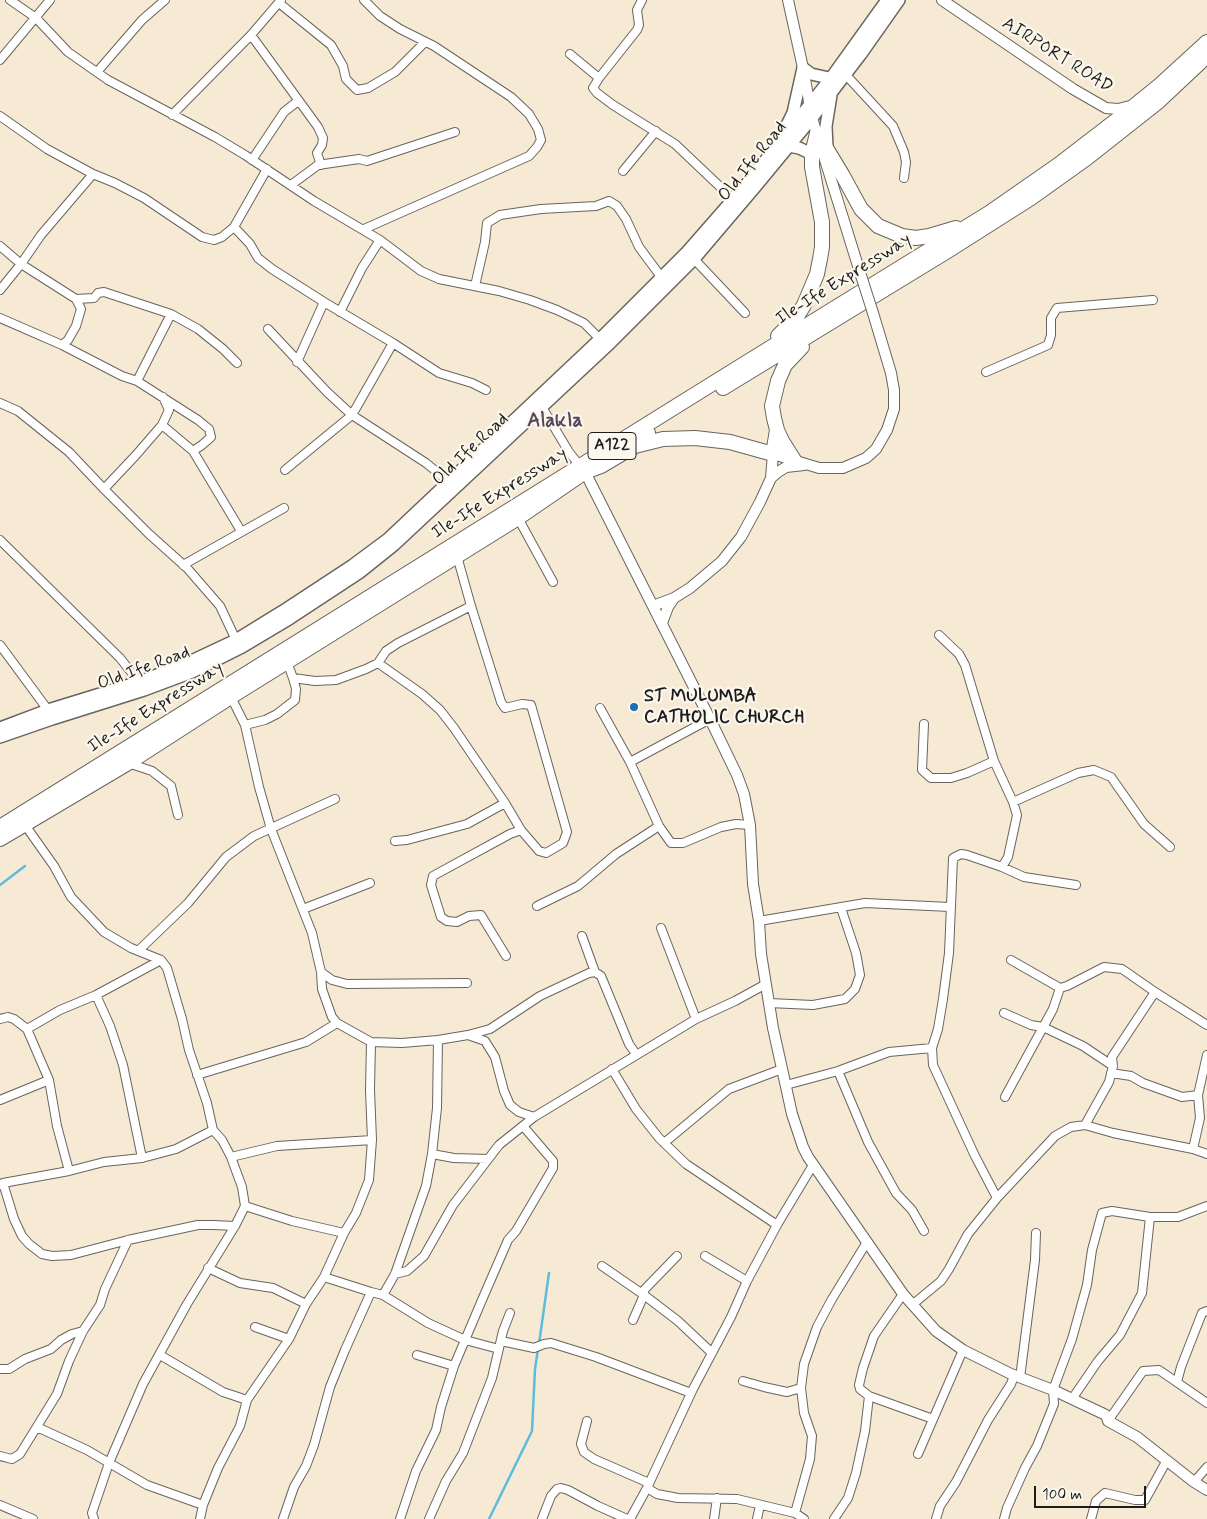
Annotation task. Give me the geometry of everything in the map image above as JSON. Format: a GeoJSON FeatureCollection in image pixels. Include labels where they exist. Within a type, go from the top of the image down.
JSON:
{"type":"FeatureCollection","features":[{"type":"Feature","properties":{"kind":"highway","name":"Ile-Ife Expressway"},"geometry":{"type":"LineString","coordinates":[[0,827],[583,469],[736,369],[989,213],[1058,165],[1135,105],[1207,42]]}},
{"type":"Feature","properties":{"kind":"highway","name":"Ile-Ife Expressway"},"geometry":{"type":"LineString","coordinates":[[0,839],[128,763],[518,518],[583,469],[601,466],[632,448],[636,440],[830,324],[1031,198],[1087,158],[1158,102],[1207,56]]}},
{"type":"Feature","properties":{"kind":"highway"},"geometry":{"type":"LineString","coordinates":[[817,133],[861,209],[878,226],[890,232],[916,238],[929,236],[959,227],[989,213]]}},
{"type":"Feature","properties":{"kind":"highway"},"geometry":{"type":"LineString","coordinates":[[736,369],[781,334],[796,318],[811,291],[817,274],[822,247],[822,222],[812,167],[812,154],[817,133]]}},
{"type":"Feature","properties":{"kind":"highway"},"geometry":{"type":"LineString","coordinates":[[794,460],[782,441],[774,418],[772,406],[778,380],[784,365],[807,341],[830,324]]}},
{"type":"Feature","properties":{"kind":"highway"},"geometry":{"type":"LineString","coordinates":[[632,448],[663,440],[695,438],[730,442],[773,454],[777,430]]}},
{"type":"Feature","properties":{"kind":"main road","name":"Old Ife Road"},"geometry":{"type":"LineString","coordinates":[[837,81],[887,0]]}},
{"type":"Feature","properties":{"kind":"main road","name":"Old Ife Road"},"geometry":{"type":"LineString","coordinates":[[0,734],[48,710],[139,682],[187,663],[236,640],[353,565],[388,538],[520,421],[542,407],[607,346],[694,259],[810,112],[860,54],[899,0]]}},
{"type":"Feature","properties":{"kind":"main road"},"geometry":{"type":"LineString","coordinates":[[812,154],[785,143],[803,68],[811,74],[837,81],[826,126],[827,148]]}},
{"type":"Feature","properties":{"kind":"main road","name":"Old Ife Road"},"geometry":{"type":"LineString","coordinates":[[0,734],[144,690],[192,672],[242,648],[289,619],[336,588],[394,545],[662,278],[785,143]]}},
{"type":"Feature","properties":{"kind":"street"},"geometry":{"type":"LineString","coordinates":[[10,0],[36,18],[68,52],[96,72],[214,137],[267,169],[314,201],[380,240],[421,271],[439,279],[499,291],[557,310],[584,323],[600,339]]}},
{"type":"Feature","properties":{"kind":"street"},"geometry":{"type":"LineString","coordinates":[[0,60],[50,0]]}},
{"type":"Feature","properties":{"kind":"street"},"geometry":{"type":"LineString","coordinates":[[96,72],[142,20],[165,0]]}},
{"type":"Feature","properties":{"kind":"street"},"geometry":{"type":"LineString","coordinates":[[364,0],[380,16],[426,42],[511,97],[529,114],[538,129],[541,140],[537,148],[529,156],[364,230]]}},
{"type":"Feature","properties":{"kind":"street"},"geometry":{"type":"LineString","coordinates":[[642,0],[637,10],[639,25],[637,30],[593,88],[613,105],[675,144],[733,199]]}},
{"type":"Feature","properties":{"kind":"street"},"geometry":{"type":"LineString","coordinates":[[653,606],[674,598],[690,588],[722,562],[740,538],[760,502],[771,478],[773,454],[819,468],[843,468],[866,458],[876,449],[894,409],[894,390],[891,373],[810,112],[803,68],[788,0]]}},
{"type":"Feature","properties":{"kind":"street","name":"AIRPORT ROAD"},"geometry":{"type":"LineString","coordinates":[[942,0],[1081,94],[1106,108],[1118,109],[1135,105]]}},
{"type":"Feature","properties":{"kind":"street"},"geometry":{"type":"LineString","coordinates":[[172,114],[251,35],[280,1],[331,45],[342,66],[346,79],[356,90],[368,88],[396,72],[426,42]]}},
{"type":"Feature","properties":{"kind":"street"},"geometry":{"type":"LineString","coordinates":[[251,35],[318,127],[323,138],[317,153],[321,165]]}},
{"type":"Feature","properties":{"kind":"street"},"geometry":{"type":"LineString","coordinates":[[570,54],[599,78]]}},
{"type":"Feature","properties":{"kind":"street"},"geometry":{"type":"LineString","coordinates":[[837,81],[893,126],[904,152],[906,162],[904,178]]}},
{"type":"Feature","properties":{"kind":"street"},"geometry":{"type":"LineString","coordinates":[[252,160],[284,112],[298,101]]}},
{"type":"Feature","properties":{"kind":"street"},"geometry":{"type":"LineString","coordinates":[[0,116],[46,149],[144,198],[202,237],[214,240],[222,237],[234,227],[267,169]]}},
{"type":"Feature","properties":{"kind":"street"},"geometry":{"type":"LineString","coordinates":[[623,171],[656,131]]}},
{"type":"Feature","properties":{"kind":"street"},"geometry":{"type":"LineString","coordinates":[[291,185],[310,170],[321,165],[359,159],[367,161],[455,132]]}},
{"type":"Feature","properties":{"kind":"street"},"geometry":{"type":"LineString","coordinates":[[0,290],[21,264],[40,235],[93,174]]}},
{"type":"Feature","properties":{"kind":"street"},"geometry":{"type":"LineString","coordinates":[[474,286],[485,242],[487,223],[500,215],[541,209],[596,206],[609,201],[617,206],[626,219],[639,247],[662,278]]}},
{"type":"Feature","properties":{"kind":"street"},"geometry":{"type":"LineString","coordinates":[[234,227],[250,244],[258,258],[272,269],[439,373],[472,383],[486,390]]}},
{"type":"Feature","properties":{"kind":"street"},"geometry":{"type":"LineString","coordinates":[[340,312],[362,268],[380,240]]}},
{"type":"Feature","properties":{"kind":"street"},"geometry":{"type":"LineString","coordinates":[[0,246],[21,264],[76,299],[82,309],[76,326],[68,340],[62,344]]}},
{"type":"Feature","properties":{"kind":"street"},"geometry":{"type":"LineString","coordinates":[[694,259],[745,313]]}},
{"type":"Feature","properties":{"kind":"street"},"geometry":{"type":"LineString","coordinates":[[76,299],[94,298],[98,293],[104,292],[171,314],[198,329],[237,363]]}},
{"type":"Feature","properties":{"kind":"street"},"geometry":{"type":"LineString","coordinates":[[986,372],[1048,345],[1051,335],[1051,318],[1057,308],[1153,300]]}},
{"type":"Feature","properties":{"kind":"street"},"geometry":{"type":"LineString","coordinates":[[297,362],[324,302]]}},
{"type":"Feature","properties":{"kind":"street"},"geometry":{"type":"LineString","coordinates":[[137,381],[171,314]]}},
{"type":"Feature","properties":{"kind":"street"},"geometry":{"type":"LineString","coordinates":[[0,318],[62,344],[122,376],[137,381],[198,420],[209,429],[210,437],[193,451]]}},
{"type":"Feature","properties":{"kind":"street"},"geometry":{"type":"LineString","coordinates":[[268,330],[297,362],[352,414],[426,463],[449,482]]}},
{"type":"Feature","properties":{"kind":"street"},"geometry":{"type":"LineString","coordinates":[[285,470],[352,414],[393,343]]}},
{"type":"Feature","properties":{"kind":"street"},"geometry":{"type":"LineString","coordinates":[[104,489],[162,425],[169,410],[163,397]]}},
{"type":"Feature","properties":{"kind":"street"},"geometry":{"type":"LineString","coordinates":[[0,403],[18,411],[69,452],[149,534],[183,564],[220,606],[236,640]]}},
{"type":"Feature","properties":{"kind":"street"},"geometry":{"type":"LineString","coordinates":[[542,407],[569,452],[583,469],[710,719],[744,794],[750,825],[753,884],[773,1028],[792,1114],[802,1147],[813,1165],[903,1294],[936,1331],[963,1350],[1017,1377],[1053,1390],[1106,1415],[1108,1421],[1137,1437],[1207,1490]]}},
{"type":"Feature","properties":{"kind":"street"},"geometry":{"type":"LineString","coordinates":[[162,425],[193,451],[241,532]]}},
{"type":"Feature","properties":{"kind":"street"},"geometry":{"type":"LineString","coordinates":[[771,478],[786,467],[808,464]]}},
{"type":"Feature","properties":{"kind":"street"},"geometry":{"type":"LineString","coordinates":[[183,564],[284,508]]}},
{"type":"Feature","properties":{"kind":"street"},"geometry":{"type":"LineString","coordinates":[[518,518],[553,582]]}},
{"type":"Feature","properties":{"kind":"street"},"geometry":{"type":"LineString","coordinates":[[0,540],[120,658],[139,682]]}},
{"type":"Feature","properties":{"kind":"street"},"geometry":{"type":"LineString","coordinates":[[378,663],[422,694],[440,710],[505,802],[520,830],[539,851],[546,853],[563,843],[567,832],[531,706],[522,704],[506,708],[501,702],[457,556]]}},
{"type":"Feature","properties":{"kind":"street"},"geometry":{"type":"LineString","coordinates":[[662,624],[668,607],[674,598]]}},
{"type":"Feature","properties":{"kind":"street"},"geometry":{"type":"LineString","coordinates":[[293,678],[315,681],[336,680],[366,669],[378,663],[386,651],[398,643],[471,606]]}},
{"type":"Feature","properties":{"kind":"street"},"geometry":{"type":"LineString","coordinates":[[939,635],[958,654],[964,665],[994,761],[1017,815],[1008,857],[1002,867]]}},
{"type":"Feature","properties":{"kind":"street"},"geometry":{"type":"LineString","coordinates":[[0,645],[48,710]]}},
{"type":"Feature","properties":{"kind":"street"},"geometry":{"type":"LineString","coordinates":[[245,725],[265,720],[296,700],[296,688],[287,662]]}},
{"type":"Feature","properties":{"kind":"street"},"geometry":{"type":"LineString","coordinates":[[231,697],[245,725],[271,829],[312,933],[322,990],[332,1018],[337,1022],[371,1042],[438,1040],[468,1035],[490,1029],[540,996],[588,973],[595,972]]}},
{"type":"Feature","properties":{"kind":"street"},"geometry":{"type":"LineString","coordinates":[[600,708],[630,762],[659,826],[671,843],[683,843],[721,827],[736,824],[750,825]]}},
{"type":"Feature","properties":{"kind":"street"},"geometry":{"type":"LineString","coordinates":[[630,762],[710,719]]}},
{"type":"Feature","properties":{"kind":"street"},"geometry":{"type":"LineString","coordinates":[[924,724],[922,770],[931,778],[951,778],[994,761]]}},
{"type":"Feature","properties":{"kind":"street"},"geometry":{"type":"LineString","coordinates":[[128,763],[152,771],[171,786],[178,815]]}},
{"type":"Feature","properties":{"kind":"street"},"geometry":{"type":"LineString","coordinates":[[1013,802],[1078,773],[1094,770],[1111,777],[1144,824],[1170,847]]}},
{"type":"Feature","properties":{"kind":"street"},"geometry":{"type":"LineString","coordinates":[[138,951],[188,903],[226,857],[254,836],[335,799]]}},
{"type":"Feature","properties":{"kind":"street"},"geometry":{"type":"LineString","coordinates":[[395,841],[407,840],[467,824],[505,802]]}},
{"type":"Feature","properties":{"kind":"street"},"geometry":{"type":"LineString","coordinates":[[25,825],[54,866],[71,896],[104,932],[138,951],[161,960],[167,968],[197,1075],[207,1103],[213,1130],[222,1140],[231,1157],[242,1187],[245,1206],[235,1226],[187,1304],[143,1384],[109,1463],[92,1513],[94,1519]]}},
{"type":"Feature","properties":{"kind":"street"},"geometry":{"type":"LineString","coordinates":[[537,906],[578,886],[616,854],[659,826]]}},
{"type":"Feature","properties":{"kind":"street"},"geometry":{"type":"LineString","coordinates":[[506,956],[482,915],[469,916],[457,922],[447,921],[441,917],[431,885],[433,876],[520,830]]}},
{"type":"Feature","properties":{"kind":"street"},"geometry":{"type":"LineString","coordinates":[[997,1198],[932,1065],[932,1048],[938,1029],[949,953],[953,858],[961,854],[967,855],[1024,877],[1076,885]]}},
{"type":"Feature","properties":{"kind":"street"},"geometry":{"type":"LineString","coordinates":[[303,909],[370,883]]}},
{"type":"Feature","properties":{"kind":"street"},"geometry":{"type":"LineString","coordinates":[[759,921],[864,903],[950,907]]}},
{"type":"Feature","properties":{"kind":"street"},"geometry":{"type":"LineString","coordinates":[[769,1003],[812,1005],[845,999],[855,989],[860,975],[856,953],[841,908]]}},
{"type":"Feature","properties":{"kind":"street"},"geometry":{"type":"LineString","coordinates":[[661,928],[696,1019]]}},
{"type":"Feature","properties":{"kind":"street"},"geometry":{"type":"LineString","coordinates":[[582,936],[595,972],[600,976],[629,1044],[636,1054]]}},
{"type":"Feature","properties":{"kind":"street"},"geometry":{"type":"LineString","coordinates":[[27,1029],[60,1010],[96,995],[161,960]]}},
{"type":"Feature","properties":{"kind":"street"},"geometry":{"type":"LineString","coordinates":[[1011,960],[1060,988],[1104,967],[1122,969],[1207,1025]]}},
{"type":"Feature","properties":{"kind":"street"},"geometry":{"type":"LineString","coordinates":[[320,972],[332,980],[347,984],[467,983]]}},
{"type":"Feature","properties":{"kind":"street"},"geometry":{"type":"LineString","coordinates":[[395,1274],[407,1271],[424,1256],[453,1205],[499,1145],[534,1117],[696,1019],[766,984]]}},
{"type":"Feature","properties":{"kind":"street"},"geometry":{"type":"LineString","coordinates":[[1005,1097],[1053,1008],[1060,988]]}},
{"type":"Feature","properties":{"kind":"street"},"geometry":{"type":"LineString","coordinates":[[1085,1126],[1109,1082],[1112,1070],[1112,1057],[1155,992]]}},
{"type":"Feature","properties":{"kind":"street"},"geometry":{"type":"LineString","coordinates":[[96,995],[110,1026],[122,1066],[142,1158]]}},
{"type":"Feature","properties":{"kind":"street"},"geometry":{"type":"LineString","coordinates":[[1004,1013],[1031,1025],[1043,1027],[1083,1046],[1112,1070],[1131,1076],[1142,1083],[1182,1097],[1198,1095]]}},
{"type":"Feature","properties":{"kind":"street"},"geometry":{"type":"LineString","coordinates":[[0,1019],[8,1017],[14,1019],[27,1029],[49,1080],[57,1126],[69,1171]]}},
{"type":"Feature","properties":{"kind":"street"},"geometry":{"type":"LineString","coordinates":[[197,1075],[306,1042],[337,1022]]}},
{"type":"Feature","properties":{"kind":"street"},"geometry":{"type":"LineString","coordinates":[[485,1041],[490,1029]]}},
{"type":"Feature","properties":{"kind":"street"},"geometry":{"type":"LineString","coordinates":[[468,1035],[485,1041],[495,1057],[504,1091],[510,1105],[519,1112],[534,1117]]}},
{"type":"Feature","properties":{"kind":"street"},"geometry":{"type":"LineString","coordinates":[[383,1294],[395,1274],[426,1186],[437,1108],[438,1040]]}},
{"type":"Feature","properties":{"kind":"street"},"geometry":{"type":"LineString","coordinates":[[200,1519],[218,1468],[240,1426],[247,1400],[289,1338],[306,1304],[324,1277],[344,1232],[356,1213],[369,1180],[372,1140],[371,1042]]}},
{"type":"Feature","properties":{"kind":"street"},"geometry":{"type":"LineString","coordinates":[[786,1085],[838,1072],[889,1052],[932,1048]]}},
{"type":"Feature","properties":{"kind":"street"},"geometry":{"type":"LineString","coordinates":[[1193,1149],[1200,1118],[1198,1095],[1207,1055]]}},
{"type":"Feature","properties":{"kind":"street"},"geometry":{"type":"LineString","coordinates":[[612,1069],[636,1109],[686,1164],[777,1224]]}},
{"type":"Feature","properties":{"kind":"street"},"geometry":{"type":"LineString","coordinates":[[664,1142],[729,1089],[782,1069]]}},
{"type":"Feature","properties":{"kind":"street"},"geometry":{"type":"LineString","coordinates":[[838,1072],[868,1142],[896,1193],[912,1210],[924,1231]]}},
{"type":"Feature","properties":{"kind":"street"},"geometry":{"type":"LineString","coordinates":[[0,1100],[49,1080]]}},
{"type":"Feature","properties":{"kind":"street"},"geometry":{"type":"LineString","coordinates":[[400,1519],[416,1471],[436,1430],[440,1408],[454,1366],[508,1240],[516,1231],[553,1168],[553,1161],[523,1126]]}},
{"type":"Feature","properties":{"kind":"street"},"geometry":{"type":"LineString","coordinates":[[912,1305],[941,1281],[968,1234],[997,1198],[1054,1136],[1071,1127],[1085,1126],[1193,1149],[1207,1154]]}},
{"type":"Feature","properties":{"kind":"street"},"geometry":{"type":"LineString","coordinates":[[213,1130],[176,1149],[142,1158],[104,1162],[2,1184],[22,1236],[42,1254],[71,1255],[198,1225],[235,1226]]}},
{"type":"Feature","properties":{"kind":"street"},"geometry":{"type":"LineString","coordinates":[[231,1157],[277,1146],[372,1140]]}},
{"type":"Feature","properties":{"kind":"street"},"geometry":{"type":"LineString","coordinates":[[432,1154],[454,1158],[488,1159]]}},
{"type":"Feature","properties":{"kind":"street"},"geometry":{"type":"LineString","coordinates":[[542,1519],[551,1496],[557,1489],[561,1488],[629,1519],[648,1486],[747,1281],[777,1224],[813,1165]]}},
{"type":"Feature","properties":{"kind":"street"},"geometry":{"type":"LineString","coordinates":[[245,1206],[292,1221],[344,1232]]}},
{"type":"Feature","properties":{"kind":"street"},"geometry":{"type":"LineString","coordinates":[[1004,1519],[1007,1508],[1037,1446],[1054,1404],[1053,1390],[1072,1339],[1087,1285],[1092,1250],[1102,1213],[1112,1211],[1150,1217],[1178,1217],[1207,1206]]}},
{"type":"Feature","properties":{"kind":"street"},"geometry":{"type":"LineString","coordinates":[[1072,1399],[1098,1361],[1120,1335],[1142,1292],[1150,1217]]}},
{"type":"Feature","properties":{"kind":"street"},"geometry":{"type":"LineString","coordinates":[[936,1519],[940,1506],[956,1482],[988,1420],[1017,1377],[1035,1260],[1036,1233]]}},
{"type":"Feature","properties":{"kind":"street"},"geometry":{"type":"LineString","coordinates":[[0,1456],[12,1459],[20,1454],[57,1394],[82,1331],[100,1305],[105,1289],[128,1240]]}},
{"type":"Feature","properties":{"kind":"street"},"geometry":{"type":"LineString","coordinates":[[795,1513],[810,1459],[812,1436],[804,1412],[801,1388],[804,1364],[817,1327],[867,1242]]}},
{"type":"Feature","properties":{"kind":"street"},"geometry":{"type":"LineString","coordinates":[[633,1320],[644,1295],[644,1290],[677,1256]]}},
{"type":"Feature","properties":{"kind":"street"},"geometry":{"type":"LineString","coordinates":[[705,1256],[747,1281]]}},
{"type":"Feature","properties":{"kind":"street"},"geometry":{"type":"LineString","coordinates":[[602,1266],[678,1321],[712,1352]]}},
{"type":"Feature","properties":{"kind":"street"},"geometry":{"type":"LineString","coordinates":[[208,1268],[240,1283],[273,1288],[306,1304]]}},
{"type":"Feature","properties":{"kind":"street"},"geometry":{"type":"LineString","coordinates":[[324,1277],[383,1294],[428,1323],[465,1340],[534,1348],[551,1343],[692,1393]]}},
{"type":"Feature","properties":{"kind":"street"},"geometry":{"type":"LineString","coordinates":[[283,1519],[294,1487],[306,1466],[314,1445],[330,1387],[371,1292]]}},
{"type":"Feature","properties":{"kind":"street"},"geometry":{"type":"LineString","coordinates":[[903,1294],[874,1336],[859,1385],[860,1389],[869,1396],[933,1419]]}},
{"type":"Feature","properties":{"kind":"street"},"geometry":{"type":"LineString","coordinates":[[1177,1382],[1202,1313],[1207,1311]]}},
{"type":"Feature","properties":{"kind":"street"},"geometry":{"type":"LineString","coordinates":[[429,1519],[446,1481],[463,1453],[492,1378],[503,1331],[510,1313]]}},
{"type":"Feature","properties":{"kind":"street"},"geometry":{"type":"LineString","coordinates":[[255,1327],[289,1338]]}},
{"type":"Feature","properties":{"kind":"street"},"geometry":{"type":"LineString","coordinates":[[0,1369],[9,1368],[50,1349],[61,1340],[82,1331]]}},
{"type":"Feature","properties":{"kind":"street"},"geometry":{"type":"LineString","coordinates":[[918,1454],[963,1350]]}},
{"type":"Feature","properties":{"kind":"street"},"geometry":{"type":"LineString","coordinates":[[160,1355],[223,1392],[247,1400]]}},
{"type":"Feature","properties":{"kind":"street"},"geometry":{"type":"LineString","coordinates":[[417,1355],[454,1366]]}},
{"type":"Feature","properties":{"kind":"street"},"geometry":{"type":"LineString","coordinates":[[1108,1421],[1143,1371],[1159,1370],[1207,1403]]}},
{"type":"Feature","properties":{"kind":"street"},"geometry":{"type":"LineString","coordinates":[[743,1381],[787,1392],[801,1388]]}},
{"type":"Feature","properties":{"kind":"street"},"geometry":{"type":"LineString","coordinates":[[834,1519],[848,1498],[856,1473],[865,1431],[869,1396]]}},
{"type":"Feature","properties":{"kind":"street"},"geometry":{"type":"LineString","coordinates":[[587,1421],[581,1444],[584,1452],[648,1486],[656,1494],[678,1498],[737,1499],[795,1513],[804,1519]]}},
{"type":"Feature","properties":{"kind":"street"},"geometry":{"type":"LineString","coordinates":[[37,1427],[87,1450],[147,1485],[203,1506]]}},
{"type":"Feature","properties":{"kind":"street"},"geometry":{"type":"LineString","coordinates":[[1091,1519],[1096,1501],[1104,1493],[1135,1500],[1145,1500],[1167,1460]]}},
{"type":"Feature","properties":{"kind":"street"},"geometry":{"type":"LineString","coordinates":[[1194,1482],[1207,1467]]}},
{"type":"Feature","properties":{"kind":"street"},"geometry":{"type":"LineString","coordinates":[[714,1519],[717,1498]]}},
{"type":"Feature","properties":{"kind":"street"},"geometry":{"type":"LineString","coordinates":[[0,1505],[33,1519]]}},
{"type":"Feature","properties":{"kind":"street"},"geometry":{"type":"LineString","coordinates":[[757,1519],[760,1505]]}},
{"type":"Feature","properties":{"kind":"waterway"},"geometry":{"type":"LineString","coordinates":[[0,885],[25,866]]}},
{"type":"Feature","properties":{"kind":"waterway"},"geometry":{"type":"LineString","coordinates":[[539,1344],[549,1273]]}},
{"type":"Feature","properties":{"kind":"waterway"},"geometry":{"type":"LineString","coordinates":[[489,1519],[532,1431],[535,1369],[538,1349]]}},
{"type":"Feature","properties":{"kind":"place","name":"ST MULUMBA CATHOLIC CHURCH"},"geometry":{"type":"Point","coordinates":[634,707]}},
{"type":"Feature","properties":{"kind":"district","name":"AlakIa"},"geometry":{"type":"Point","coordinates":[555,422]}}]}
